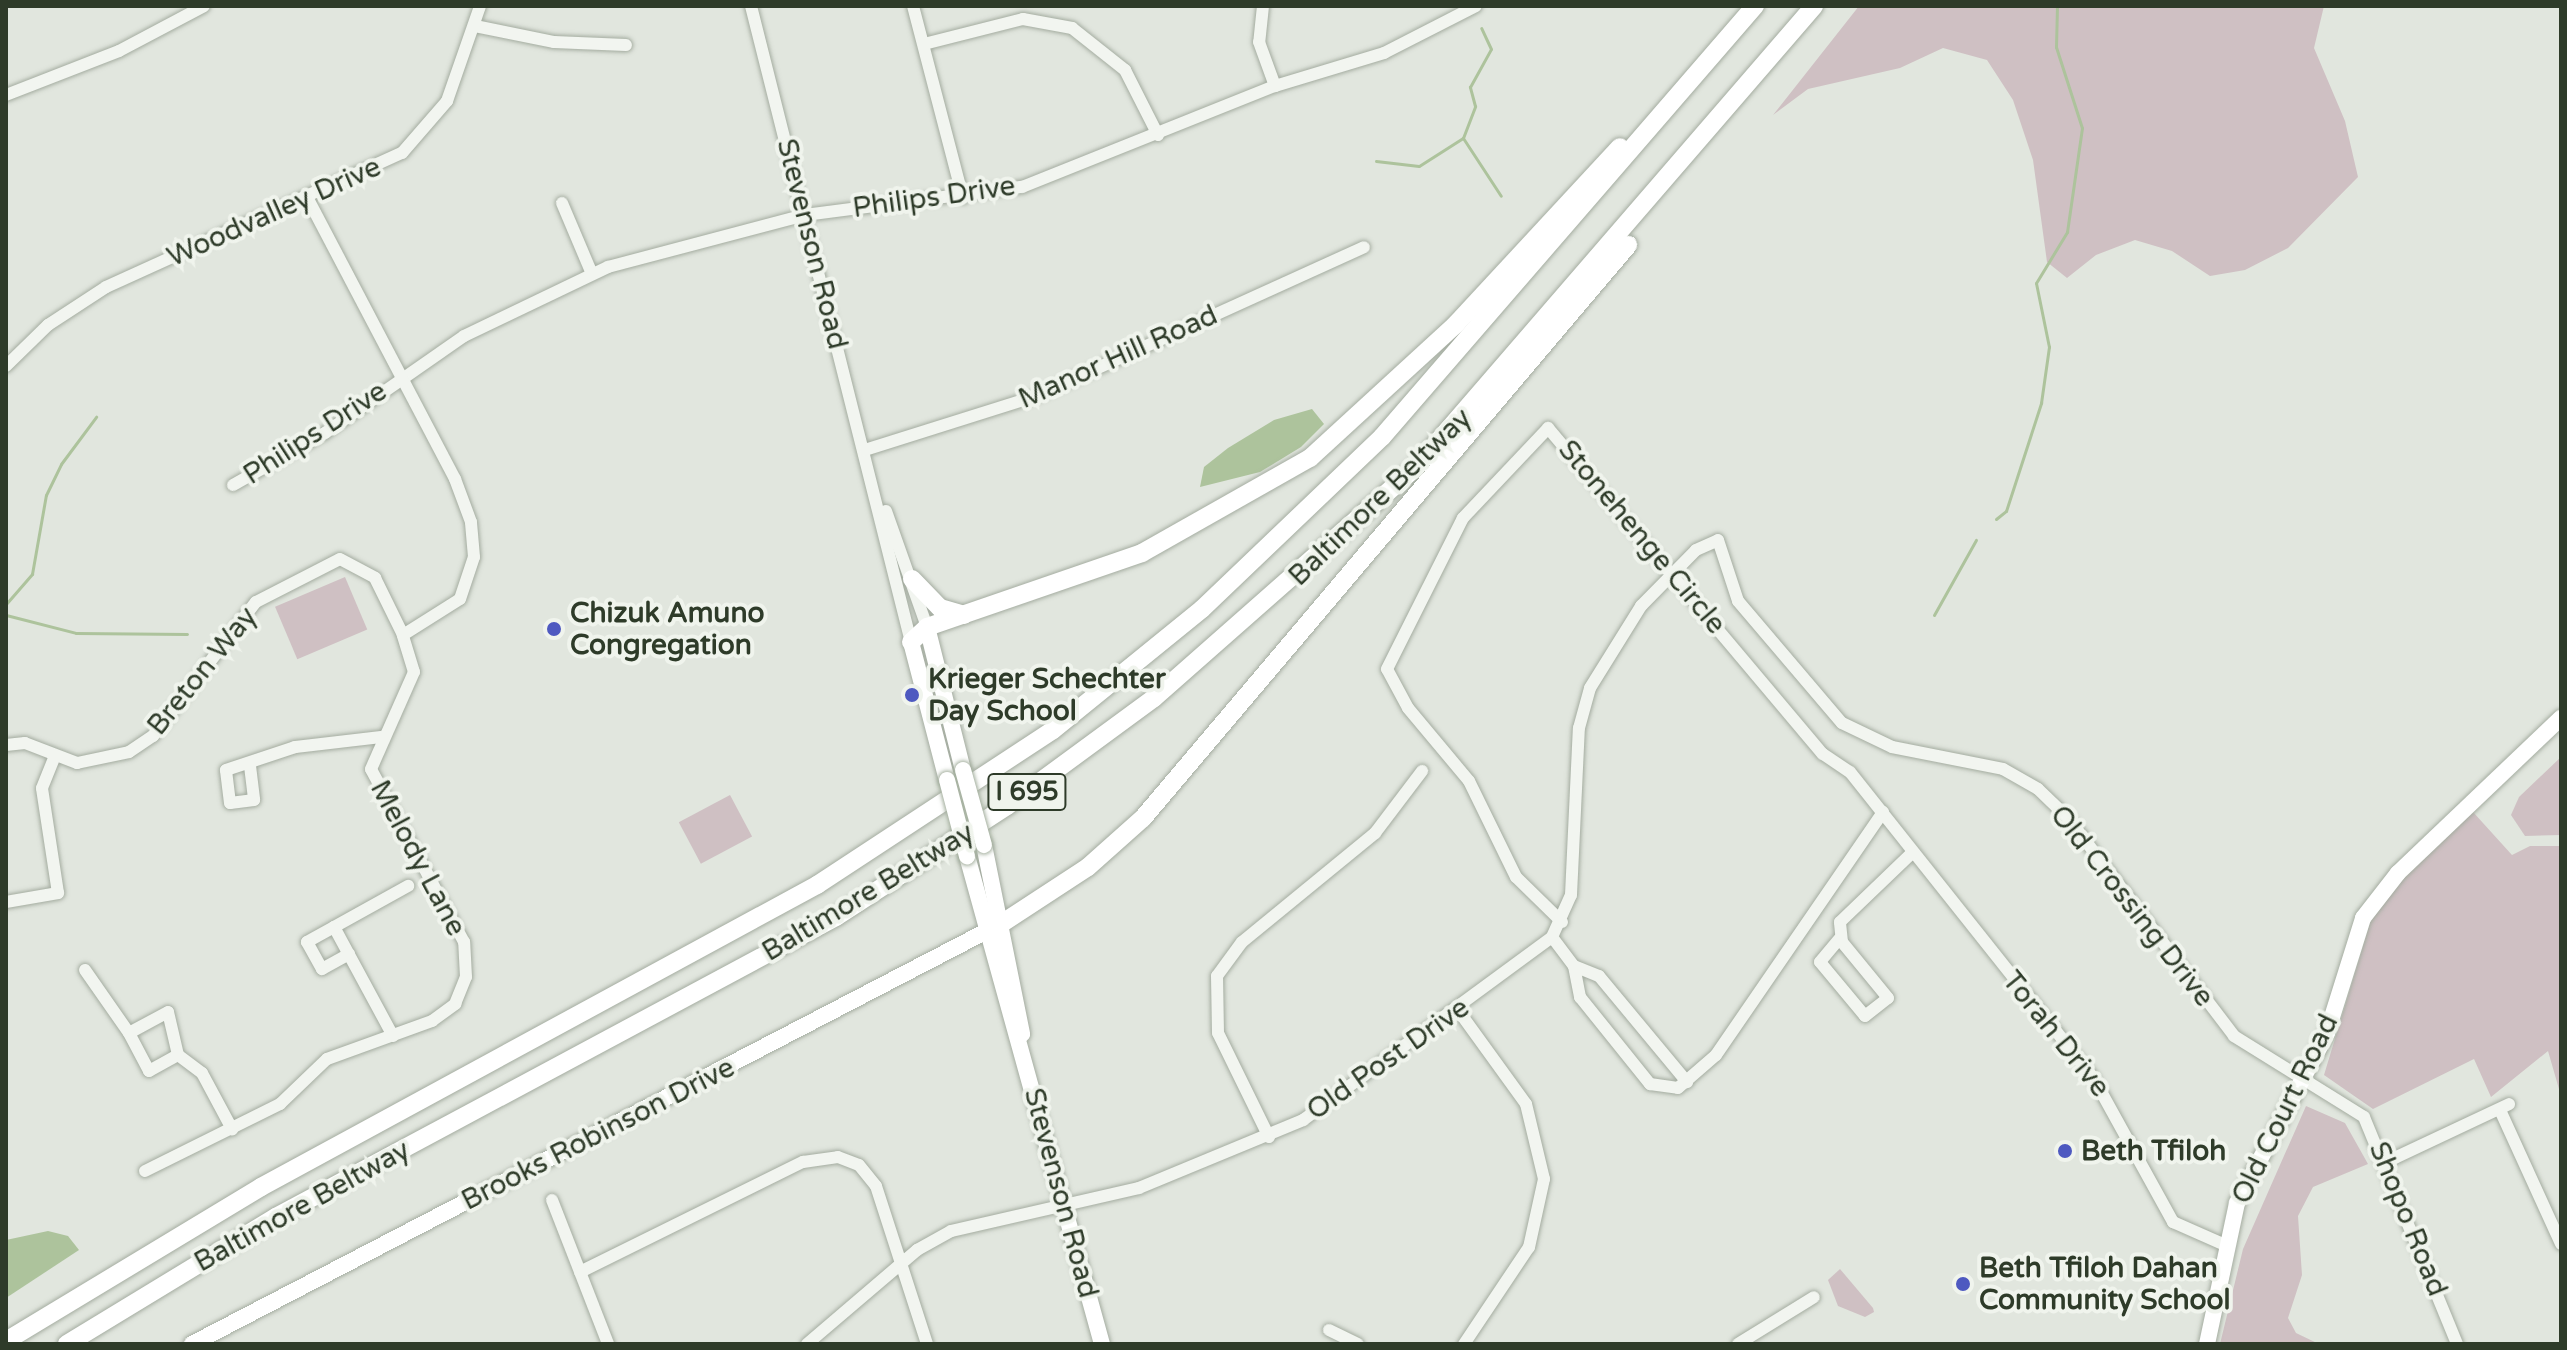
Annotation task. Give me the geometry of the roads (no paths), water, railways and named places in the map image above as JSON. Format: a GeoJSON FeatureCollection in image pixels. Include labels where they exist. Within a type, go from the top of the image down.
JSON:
{"type":"FeatureCollection","features":[{"type":"Feature","properties":{"kind":"highway","name":"Baltimore Beltway"},"geometry":{"type":"LineString","coordinates":[[6,1341],[261,1187],[817,885],[1075,713],[1212,600],[1382,437],[1755,6]]}},
{"type":"Feature","properties":{"kind":"highway","name":"Baltimore Beltway"},"geometry":{"type":"LineString","coordinates":[[67,1344],[276,1217],[836,917],[1007,806],[1154,698],[1416,467],[1811,10]]}},
{"type":"Feature","properties":{"kind":"highway"},"geometry":{"type":"LineString","coordinates":[[996,926],[1096,860],[1179,778],[1571,316],[1811,10]]}},
{"type":"Feature","properties":{"kind":"highway"},"geometry":{"type":"LineString","coordinates":[[911,642],[927,627],[967,616],[1142,553],[1310,458],[1456,324],[1742,22]]}},
{"type":"Feature","properties":{"kind":"highway"},"geometry":{"type":"LineString","coordinates":[[912,579],[940,608],[967,616]]}},
{"type":"Feature","properties":{"kind":"main road","name":"Stevenson Road"},"geometry":{"type":"LineString","coordinates":[[927,627],[984,845],[996,926],[1020,1043],[1102,1344]]}},
{"type":"Feature","properties":{"kind":"main road","name":"Stevenson Road"},"geometry":{"type":"LineString","coordinates":[[911,642],[967,856],[996,926]]}},
{"type":"Feature","properties":{"kind":"main road","name":"Old Court Road"},"geometry":{"type":"LineString","coordinates":[[2207,1344],[2225,1245],[2241,1195],[2304,1079],[2370,906],[2561,718]]}},
{"type":"Feature","properties":{"kind":"main road","name":"Brooks Robinson Drive"},"geometry":{"type":"LineString","coordinates":[[192,1344],[996,926]]}},
{"type":"Feature","properties":{"kind":"street"},"geometry":{"type":"LineString","coordinates":[[6,95],[119,51],[204,6]]}},
{"type":"Feature","properties":{"kind":"street","name":"Woodvalley Drive"},"geometry":{"type":"LineString","coordinates":[[6,365],[48,325],[106,287],[389,162],[421,135],[456,83],[480,6]]}},
{"type":"Feature","properties":{"kind":"street","name":"Stevenson Road"},"geometry":{"type":"LineString","coordinates":[[751,6],[874,482],[911,642]]}},
{"type":"Feature","properties":{"kind":"street"},"geometry":{"type":"LineString","coordinates":[[913,6],[963,198]]}},
{"type":"Feature","properties":{"kind":"street"},"geometry":{"type":"LineString","coordinates":[[1263,6],[1259,42],[1275,86]]}},
{"type":"Feature","properties":{"kind":"street","name":"Philips Drive"},"geometry":{"type":"LineString","coordinates":[[233,485],[314,440],[402,376],[487,322],[592,274],[805,215],[963,198],[1048,179],[1275,86],[1408,43],[1476,6]]}},
{"type":"Feature","properties":{"kind":"street"},"geometry":{"type":"LineString","coordinates":[[924,44],[1023,19],[1072,28],[1125,70],[1158,135]]}},
{"type":"Feature","properties":{"kind":"street"},"geometry":{"type":"LineString","coordinates":[[475,26],[554,42],[626,45]]}},
{"type":"Feature","properties":{"kind":"street"},"geometry":{"type":"LineString","coordinates":[[308,199],[455,479],[474,557],[451,609],[403,635]]}},
{"type":"Feature","properties":{"kind":"street"},"geometry":{"type":"LineString","coordinates":[[562,203],[592,274]]}},
{"type":"Feature","properties":{"kind":"street","name":"Manor Hill Road"},"geometry":{"type":"LineString","coordinates":[[865,450],[1036,396],[1364,247]]}},
{"type":"Feature","properties":{"kind":"street","name":"Stonehenge Circle"},"geometry":{"type":"LineString","coordinates":[[1562,922],[1516,877],[1455,760],[1399,696],[1388,659],[1463,518],[1548,428],[1673,572],[1823,754],[1883,812]]}},
{"type":"Feature","properties":{"kind":"street","name":"Stevenson Road"},"geometry":{"type":"LineString","coordinates":[[874,482],[927,627]]}},
{"type":"Feature","properties":{"kind":"street","name":"Old Post Drive"},"geometry":{"type":"LineString","coordinates":[[807,1344],[902,1262],[951,1231],[1064,1206],[1177,1176],[1269,1137],[1366,1080],[1552,937],[1562,922],[1571,895],[1584,707],[1619,636],[1673,572],[1718,540]]}},
{"type":"Feature","properties":{"kind":"street","name":"Old Crossing Drive"},"geometry":{"type":"LineString","coordinates":[[1718,540],[1738,601],[1836,718],[1873,740],[1985,763],[2038,789],[2068,818],[2234,1036],[2304,1079]]}},
{"type":"Feature","properties":{"kind":"street","name":"Breton Way"},"geometry":{"type":"LineString","coordinates":[[6,745],[25,743],[54,758],[77,763],[141,746],[256,602],[340,559],[375,578],[403,635]]}},
{"type":"Feature","properties":{"kind":"street","name":"Melody Lane"},"geometry":{"type":"LineString","coordinates":[[145,1171],[280,1104],[327,1059],[446,1013],[460,997],[467,966],[448,910],[371,776],[381,737],[414,672],[403,635]]}},
{"type":"Feature","properties":{"kind":"street"},"geometry":{"type":"LineString","coordinates":[[250,766],[295,747],[381,737]]}},
{"type":"Feature","properties":{"kind":"street"},"geometry":{"type":"LineString","coordinates":[[6,902],[58,893],[42,788],[54,758]]}},
{"type":"Feature","properties":{"kind":"street"},"geometry":{"type":"LineString","coordinates":[[1269,1137],[1218,1033],[1217,976],[1242,942],[1375,833],[1422,771]]}},
{"type":"Feature","properties":{"kind":"street"},"geometry":{"type":"LineString","coordinates":[[1552,937],[1574,966],[1580,997],[1650,1084],[1670,1091],[1687,1082],[1716,1055],[1883,812]]}},
{"type":"Feature","properties":{"kind":"street","name":"Torah Drive"},"geometry":{"type":"LineString","coordinates":[[1883,812],[1911,854],[2108,1097],[2173,1222],[2225,1245]]}},
{"type":"Feature","properties":{"kind":"street"},"geometry":{"type":"LineString","coordinates":[[1840,938],[1888,998],[1865,1016],[1820,962],[1840,938],[1845,913],[1911,854]]}},
{"type":"Feature","properties":{"kind":"street"},"geometry":{"type":"LineString","coordinates":[[349,954],[322,969],[307,942],[408,886]]}},
{"type":"Feature","properties":{"kind":"street"},"geometry":{"type":"LineString","coordinates":[[334,927],[393,1036]]}},
{"type":"Feature","properties":{"kind":"street"},"geometry":{"type":"LineString","coordinates":[[1574,966],[1599,976],[1687,1082]]}},
{"type":"Feature","properties":{"kind":"street"},"geometry":{"type":"LineString","coordinates":[[85,970],[129,1033],[149,1071],[178,1055]]}},
{"type":"Feature","properties":{"kind":"street"},"geometry":{"type":"LineString","coordinates":[[1458,1010],[1526,1104],[1544,1179],[1529,1247],[1464,1344]]}},
{"type":"Feature","properties":{"kind":"street"},"geometry":{"type":"LineString","coordinates":[[129,1033],[168,1012],[178,1055],[208,1080],[232,1129]]}},
{"type":"Feature","properties":{"kind":"street","name":"Shopo Road"},"geometry":{"type":"LineString","coordinates":[[2304,1079],[2364,1117],[2386,1162],[2457,1344]]}},
{"type":"Feature","properties":{"kind":"street"},"geometry":{"type":"LineString","coordinates":[[2386,1162],[2505,1107],[2561,1244]]}},
{"type":"Feature","properties":{"kind":"street"},"geometry":{"type":"LineString","coordinates":[[580,1272],[803,1162],[850,1160],[876,1186],[927,1344]]}},
{"type":"Feature","properties":{"kind":"street"},"geometry":{"type":"LineString","coordinates":[[552,1200],[608,1344]]}},
{"type":"Feature","properties":{"kind":"street"},"geometry":{"type":"LineString","coordinates":[[1738,1344],[1814,1297]]}},
{"type":"Feature","properties":{"kind":"street"},"geometry":{"type":"LineString","coordinates":[[1329,1330],[1358,1344]]}},
{"type":"Feature","properties":{"kind":"waterway"},"geometry":{"type":"LineString","coordinates":[[1996,519],[2006,511],[2041,403],[2049,347],[2036,283],[2067,232],[2082,128],[2056,47],[2057,6]]}},
{"type":"Feature","properties":{"kind":"waterway"},"geometry":{"type":"LineString","coordinates":[[1463,138],[1475,106],[1470,87],[1491,49],[1481,28]]}},
{"type":"Feature","properties":{"kind":"waterway"},"geometry":{"type":"LineString","coordinates":[[1463,138],[1501,196]]}},
{"type":"Feature","properties":{"kind":"waterway"},"geometry":{"type":"LineString","coordinates":[[1376,161],[1419,166],[1463,138]]}},
{"type":"Feature","properties":{"kind":"waterway"},"geometry":{"type":"LineString","coordinates":[[6,604],[32,574],[46,495],[61,464],[96,417]]}},
{"type":"Feature","properties":{"kind":"waterway"},"geometry":{"type":"LineString","coordinates":[[1934,615],[1976,540]]}},
{"type":"Feature","properties":{"kind":"waterway"},"geometry":{"type":"LineString","coordinates":[[6,615],[76,633],[187,634]]}},
{"type":"Feature","properties":{"kind":"place","name":"Chizuk Amuno Congregation"},"geometry":{"type":"Point","coordinates":[554,629]}},
{"type":"Feature","properties":{"kind":"place","name":"Krieger Schechter Day School"},"geometry":{"type":"Point","coordinates":[912,695]}},
{"type":"Feature","properties":{"kind":"place","name":"Beth Tfiloh"},"geometry":{"type":"Point","coordinates":[2065,1151]}},
{"type":"Feature","properties":{"kind":"place","name":"Beth Tfiloh Dahan Community School"},"geometry":{"type":"Point","coordinates":[1963,1284]}}]}
